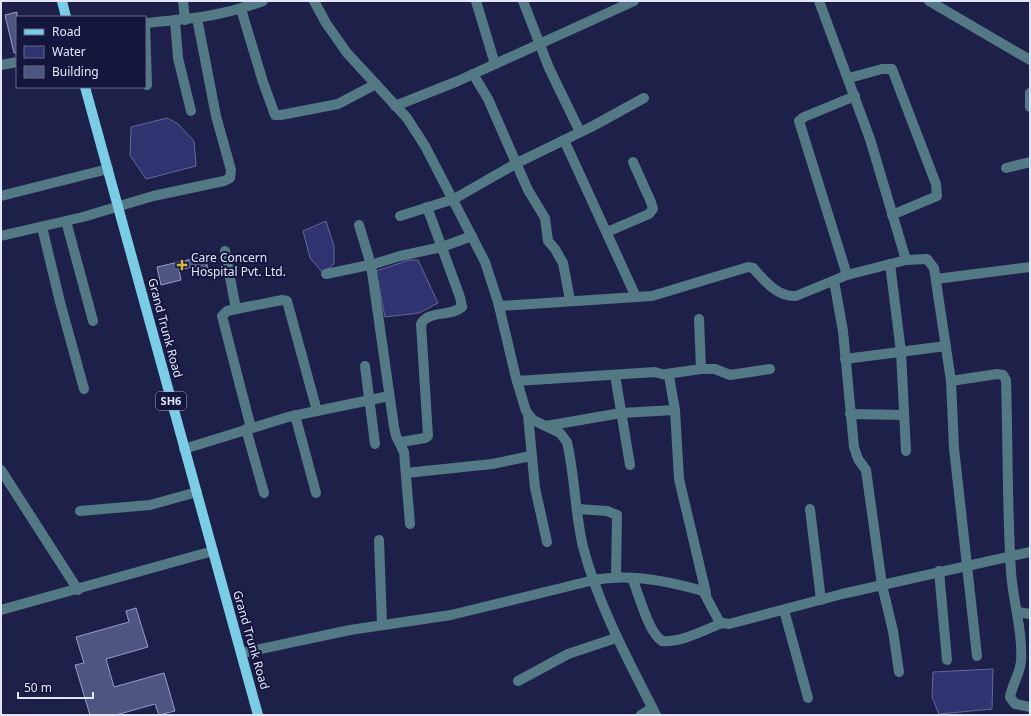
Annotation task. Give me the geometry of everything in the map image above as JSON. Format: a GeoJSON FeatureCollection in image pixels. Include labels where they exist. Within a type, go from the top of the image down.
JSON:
{"type":"FeatureCollection","features":[{"type":"Feature","properties":{"kind":"main road"},"geometry":{"type":"LineString","coordinates":[[62,1],[66,16]]}},
{"type":"Feature","properties":{"kind":"main road","name":"Grand Trunk Road"},"geometry":{"type":"LineString","coordinates":[[85,88],[258,715]]}},
{"type":"Feature","properties":{"kind":"street"},"geometry":{"type":"LineString","coordinates":[[183,1],[185,20]]}},
{"type":"Feature","properties":{"kind":"street"},"geometry":{"type":"LineString","coordinates":[[146,22],[175,21],[197,18],[241,9],[263,1]]}},
{"type":"Feature","properties":{"kind":"street"},"geometry":{"type":"LineString","coordinates":[[314,1],[326,23],[348,52],[407,118],[425,146],[485,262],[499,306],[517,382],[528,415],[535,488],[547,542]]}},
{"type":"Feature","properties":{"kind":"street"},"geometry":{"type":"LineString","coordinates":[[476,1],[495,64]]}},
{"type":"Feature","properties":{"kind":"street"},"geometry":{"type":"LineString","coordinates":[[523,1],[539,43],[580,132]]}},
{"type":"Feature","properties":{"kind":"street"},"geometry":{"type":"LineString","coordinates":[[395,106],[474,74],[539,43],[612,5],[634,1]]}},
{"type":"Feature","properties":{"kind":"street"},"geometry":{"type":"LineString","coordinates":[[819,1],[849,78],[906,260]]}},
{"type":"Feature","properties":{"kind":"street"},"geometry":{"type":"LineString","coordinates":[[929,1],[1030,60]]}},
{"type":"Feature","properties":{"kind":"street"},"geometry":{"type":"LineString","coordinates":[[241,9],[262,82],[275,115],[329,107],[347,100],[376,84]]}},
{"type":"Feature","properties":{"kind":"street"},"geometry":{"type":"LineString","coordinates":[[1,236],[66,221],[153,196],[224,181],[230,178],[231,170],[216,116],[197,18]]}},
{"type":"Feature","properties":{"kind":"street"},"geometry":{"type":"LineString","coordinates":[[175,21],[178,58],[191,111]]}},
{"type":"Feature","properties":{"kind":"street"},"geometry":{"type":"LineString","coordinates":[[146,43],[148,85]]}},
{"type":"Feature","properties":{"kind":"street"},"geometry":{"type":"LineString","coordinates":[[1,65],[16,62]]}},
{"type":"Feature","properties":{"kind":"street"},"geometry":{"type":"LineString","coordinates":[[849,78],[882,69],[892,69],[936,184],[938,196],[892,216]]}},
{"type":"Feature","properties":{"kind":"street"},"geometry":{"type":"LineString","coordinates":[[474,74],[488,99],[528,190],[545,218],[548,241],[555,249],[563,263],[570,300]]}},
{"type":"Feature","properties":{"kind":"street"},"geometry":{"type":"LineString","coordinates":[[1030,93],[1030,107]]}},
{"type":"Feature","properties":{"kind":"street"},"geometry":{"type":"LineString","coordinates":[[848,275],[799,121],[804,117],[855,96]]}},
{"type":"Feature","properties":{"kind":"street"},"geometry":{"type":"LineString","coordinates":[[400,216],[454,200],[517,163],[644,98]]}},
{"type":"Feature","properties":{"kind":"street"},"geometry":{"type":"LineString","coordinates":[[564,140],[636,297]]}},
{"type":"Feature","properties":{"kind":"street"},"geometry":{"type":"LineString","coordinates":[[607,232],[649,214],[652,210],[651,202],[633,162]]}},
{"type":"Feature","properties":{"kind":"street"},"geometry":{"type":"LineString","coordinates":[[1006,168],[1030,162]]}},
{"type":"Feature","properties":{"kind":"street"},"geometry":{"type":"LineString","coordinates":[[1,196],[108,169]]}},
{"type":"Feature","properties":{"kind":"street"},"geometry":{"type":"LineString","coordinates":[[400,442],[425,438],[428,436],[421,324],[427,318],[455,312],[462,307],[460,297],[427,208]]}},
{"type":"Feature","properties":{"kind":"street"},"geometry":{"type":"LineString","coordinates":[[66,221],[93,321]]}},
{"type":"Feature","properties":{"kind":"street"},"geometry":{"type":"LineString","coordinates":[[359,225],[371,265],[396,436],[404,452],[410,524]]}},
{"type":"Feature","properties":{"kind":"street"},"geometry":{"type":"LineString","coordinates":[[42,227],[60,302],[84,389]]}},
{"type":"Feature","properties":{"kind":"street"},"geometry":{"type":"LineString","coordinates":[[326,274],[371,265],[400,256],[442,247],[472,236]]}},
{"type":"Feature","properties":{"kind":"street"},"geometry":{"type":"LineString","coordinates":[[226,251],[236,309]]}},
{"type":"Feature","properties":{"kind":"street"},"geometry":{"type":"LineString","coordinates":[[499,306],[570,300],[652,296],[748,267],[753,268],[778,292],[790,296],[807,292],[848,275],[906,260],[928,259],[934,268],[951,381],[954,448],[977,656]]}},
{"type":"Feature","properties":{"kind":"street"},"geometry":{"type":"LineString","coordinates":[[890,264],[901,352],[906,451]]}},
{"type":"Feature","properties":{"kind":"street"},"geometry":{"type":"LineString","coordinates":[[936,279],[1030,267]]}},
{"type":"Feature","properties":{"kind":"street"},"geometry":{"type":"LineString","coordinates":[[834,281],[840,311],[850,414],[856,455],[866,470],[882,585],[893,631],[899,672]]}},
{"type":"Feature","properties":{"kind":"street"},"geometry":{"type":"LineString","coordinates":[[264,493],[222,316],[227,311],[282,300],[287,301],[316,411]]}},
{"type":"Feature","properties":{"kind":"street"},"geometry":{"type":"LineString","coordinates":[[699,319],[701,369]]}},
{"type":"Feature","properties":{"kind":"street"},"geometry":{"type":"LineString","coordinates":[[845,359],[946,346]]}},
{"type":"Feature","properties":{"kind":"street"},"geometry":{"type":"LineString","coordinates":[[365,366],[375,444]]}},
{"type":"Feature","properties":{"kind":"street"},"geometry":{"type":"LineString","coordinates":[[517,382],[655,372],[666,374],[701,369],[715,369],[730,375],[770,369]]}},
{"type":"Feature","properties":{"kind":"street"},"geometry":{"type":"LineString","coordinates":[[666,374],[670,379],[675,410],[679,479],[706,593],[722,623]]}},
{"type":"Feature","properties":{"kind":"street"},"geometry":{"type":"LineString","coordinates":[[951,381],[998,374],[1003,375],[1006,380],[1010,556],[1012,586],[1018,612],[1020,631],[1020,669],[1010,697],[1015,704],[1030,707]]}},
{"type":"Feature","properties":{"kind":"street"},"geometry":{"type":"LineString","coordinates":[[615,375],[630,465]]}},
{"type":"Feature","properties":{"kind":"street"},"geometry":{"type":"LineString","coordinates":[[184,449],[295,416],[389,396]]}},
{"type":"Feature","properties":{"kind":"street"},"geometry":{"type":"LineString","coordinates":[[546,426],[621,413],[675,410]]}},
{"type":"Feature","properties":{"kind":"street"},"geometry":{"type":"LineString","coordinates":[[850,414],[904,415]]}},
{"type":"Feature","properties":{"kind":"street"},"geometry":{"type":"LineString","coordinates":[[528,415],[537,422],[560,433],[567,442],[583,547],[616,638],[654,712],[641,715]]}},
{"type":"Feature","properties":{"kind":"street"},"geometry":{"type":"LineString","coordinates":[[295,416],[316,493]]}},
{"type":"Feature","properties":{"kind":"street"},"geometry":{"type":"LineString","coordinates":[[406,473],[492,464],[531,456]]}},
{"type":"Feature","properties":{"kind":"street"},"geometry":{"type":"LineString","coordinates":[[1,470],[78,590]]}},
{"type":"Feature","properties":{"kind":"street"},"geometry":{"type":"LineString","coordinates":[[80,511],[150,505],[196,492]]}},
{"type":"Feature","properties":{"kind":"street"},"geometry":{"type":"LineString","coordinates":[[578,509],[607,511],[617,515],[616,577]]}},
{"type":"Feature","properties":{"kind":"street"},"geometry":{"type":"LineString","coordinates":[[810,509],[821,600]]}},
{"type":"Feature","properties":{"kind":"street"},"geometry":{"type":"LineString","coordinates":[[379,540],[382,625]]}},
{"type":"Feature","properties":{"kind":"street"},"geometry":{"type":"LineString","coordinates":[[1,610],[78,590],[213,551]]}},
{"type":"Feature","properties":{"kind":"street"},"geometry":{"type":"LineString","coordinates":[[632,578],[651,626],[657,637],[662,641],[670,641],[695,634],[722,623],[729,624],[882,585],[1030,552]]}},
{"type":"Feature","properties":{"kind":"street"},"geometry":{"type":"LineString","coordinates":[[939,572],[947,660]]}},
{"type":"Feature","properties":{"kind":"street"},"geometry":{"type":"LineString","coordinates":[[242,653],[350,630],[451,615],[594,580],[616,577],[632,578],[700,590],[706,593]]}},
{"type":"Feature","properties":{"kind":"street"},"geometry":{"type":"LineString","coordinates":[[784,610],[808,698]]}},
{"type":"Feature","properties":{"kind":"street"},"geometry":{"type":"LineString","coordinates":[[1018,612],[1030,614]]}},
{"type":"Feature","properties":{"kind":"street"},"geometry":{"type":"LineString","coordinates":[[1020,631],[1030,632]]}},
{"type":"Feature","properties":{"kind":"street"},"geometry":{"type":"LineString","coordinates":[[518,681],[568,654],[616,638]]}},
{"type":"Feature","properties":{"kind":"water"},"geometry":{"type":"Polygon","coordinates":[[[167,118],[178,124],[194,141],[196,166],[146,179],[130,155],[131,127],[167,118]]]}},
{"type":"Feature","properties":{"kind":"water"},"geometry":{"type":"Polygon","coordinates":[[[326,221],[334,246],[334,264],[323,273],[310,258],[303,231],[326,221]]]}},
{"type":"Feature","properties":{"kind":"water"},"geometry":{"type":"Polygon","coordinates":[[[409,260],[418,260],[438,303],[419,313],[385,317],[376,271],[409,260]]]}},
{"type":"Feature","properties":{"kind":"water"},"geometry":{"type":"Polygon","coordinates":[[[993,669],[992,709],[939,714],[932,697],[933,672],[993,669]]]}},
{"type":"Feature","properties":{"kind":"building"},"geometry":{"type":"Polygon","coordinates":[[[17,12],[16,53],[14,53],[5,15],[17,12]]]}},
{"type":"Feature","properties":{"kind":"building"},"geometry":{"type":"Polygon","coordinates":[[[205,256],[209,274],[199,276],[196,266],[179,270],[181,280],[161,285],[157,267],[205,256]]]}},
{"type":"Feature","properties":{"kind":"building"},"geometry":{"type":"Polygon","coordinates":[[[136,608],[148,647],[106,659],[114,687],[164,673],[175,711],[159,715],[155,704],[116,715],[90,715],[75,665],[84,663],[76,637],[129,622],[126,611],[136,608]]]}},
{"type":"Feature","properties":{"kind":"place","name":"Care Concern Hospital Pvt. Ltd."},"geometry":{"type":"Point","coordinates":[182,265]}}]}
